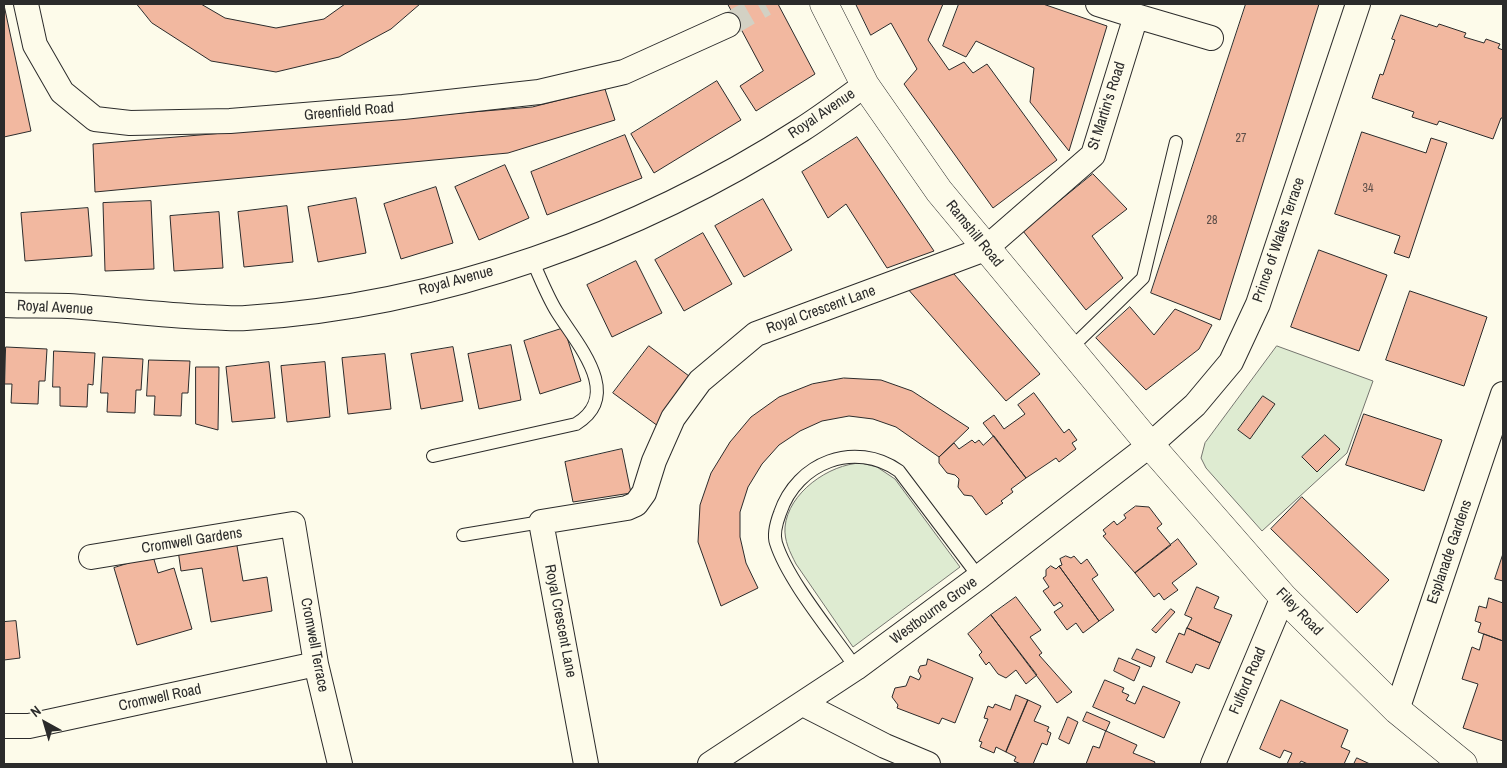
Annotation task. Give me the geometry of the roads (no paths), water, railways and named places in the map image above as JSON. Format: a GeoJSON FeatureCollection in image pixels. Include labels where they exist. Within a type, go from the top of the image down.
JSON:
{"type":"FeatureCollection","features":[{"type":"Feature","properties":{"kind":"highway","name":"Ramshill Road"},"geometry":{"type":"LineString","coordinates":[[824,4],[865,85],[939,191],[985,249],[1150,445]]}},
{"type":"Feature","properties":{"kind":"highway","name":"Filey Road"},"geometry":{"type":"LineString","coordinates":[[1150,445],[1283,597],[1397,710],[1463,764]]}},
{"type":"Feature","properties":{"kind":"street","name":"Greenfield Road"},"geometry":{"type":"LineString","coordinates":[[26,4],[35,45],[62,92],[95,119],[130,123],[230,121],[403,107],[539,92],[624,72],[728,24]]}},
{"type":"Feature","properties":{"kind":"street"},"geometry":{"type":"LineString","coordinates":[[1098,4],[1211,38]]}},
{"type":"Feature","properties":{"kind":"street","name":"Prince of Wales Terrace"},"geometry":{"type":"LineString","coordinates":[[1150,445],[1195,405],[1231,362],[1258,304],[1358,4]]}},
{"type":"Feature","properties":{"kind":"street","name":"St Martin's Road"},"geometry":{"type":"LineString","coordinates":[[985,249],[1093,155],[1136,16]]}},
{"type":"Feature","properties":{"kind":"street","name":"Royal Avenue"},"geometry":{"type":"LineString","coordinates":[[4,305],[68,306],[144,314],[245,318],[332,308],[444,287],[532,260],[631,222],[713,181],[800,130],[865,85]]}},
{"type":"Feature","properties":{"kind":"street","name":"Royal Crescent Lane"},"geometry":{"type":"LineString","coordinates":[[586,764],[541,522],[627,508],[636,504],[644,493],[654,461],[673,418],[700,381],[756,334],[985,249]]}},
{"type":"Feature","properties":{"kind":"street","name":"Esplanade Gardens"},"geometry":{"type":"LineString","coordinates":[[1397,710],[1503,394]]}},
{"type":"Feature","properties":{"kind":"street","name":"Westbourne Grove"},"geometry":{"type":"LineString","coordinates":[[710,764],[856,668],[979,578],[1150,445]]}},
{"type":"Feature","properties":{"kind":"street","name":"Cromwell Gardens"},"geometry":{"type":"LineString","coordinates":[[92,557],[293,524]]}},
{"type":"Feature","properties":{"kind":"street","name":"Cromwell Terrace"},"geometry":{"type":"LineString","coordinates":[[293,524],[316,664],[340,764]]}},
{"type":"Feature","properties":{"kind":"street","name":"Fulford Road"},"geometry":{"type":"LineString","coordinates":[[1213,764],[1283,597]]}},
{"type":"Feature","properties":{"kind":"street","name":"Cromwell Road"},"geometry":{"type":"LineString","coordinates":[[4,726],[29,726],[316,664]]}},
{"type":"Feature","properties":{"kind":"street"},"geometry":{"type":"LineString","coordinates":[[803,704],[881,755],[928,764]]}},
{"type":"Feature","properties":{"kind":"lane"},"geometry":{"type":"LineString","coordinates":[[1070,348],[1143,278],[1176,142]]}},
{"type":"Feature","properties":{"kind":"lane"},"geometry":{"type":"LineString","coordinates":[[433,456],[576,424],[588,416],[595,406],[597,387],[592,370],[583,350],[557,312],[532,260]]}},
{"type":"Feature","properties":{"kind":"lane"},"geometry":{"type":"LineString","coordinates":[[856,668],[788,570],[775,541],[777,523],[790,491],[807,474],[827,462],[842,456],[864,456],[885,461],[899,471],[979,578]]}},
{"type":"Feature","properties":{"kind":"lane"},"geometry":{"type":"LineString","coordinates":[[463,535],[541,522]]}},
{"type":"Feature","properties":{"kind":"tunnel"},"geometry":{"type":"LineString","coordinates":[[728,25],[765,4]]}}]}
